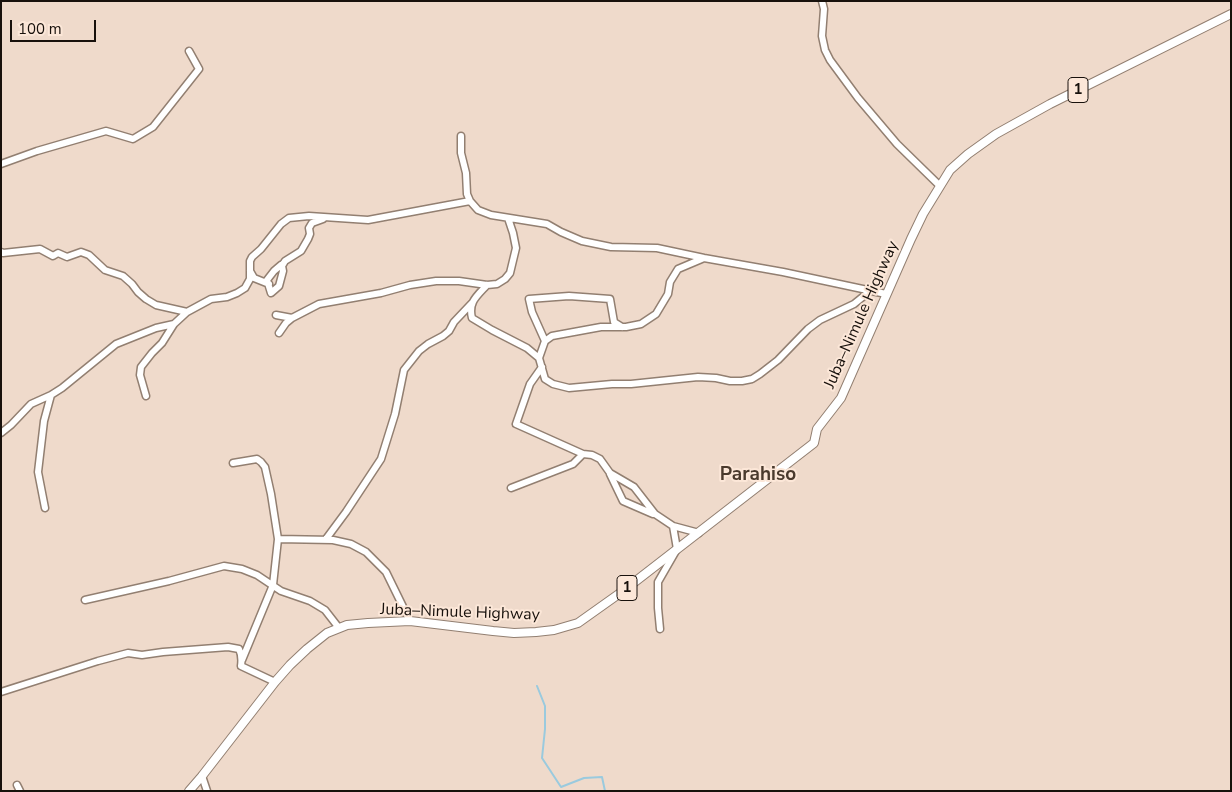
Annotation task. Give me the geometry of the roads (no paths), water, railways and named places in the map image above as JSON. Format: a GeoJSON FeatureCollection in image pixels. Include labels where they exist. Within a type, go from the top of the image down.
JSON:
{"type":"FeatureCollection","features":[{"type":"Feature","properties":{"kind":"main road","name":"1"},"geometry":{"type":"LineString","coordinates":[[940,186],[950,170],[968,154],[996,134],[1050,104],[1231,14]]}},
{"type":"Feature","properties":{"kind":"main road","name":"Juba–Nimule Highway"},"geometry":{"type":"LineString","coordinates":[[189,791],[275,682],[290,665],[327,633],[347,625],[410,621],[514,633],[536,632],[578,623],[623,591],[814,443],[816,429],[841,398],[923,214],[940,186]]}},
{"type":"Feature","properties":{"kind":"street"},"geometry":{"type":"LineString","coordinates":[[822,1],[824,9],[822,36],[825,50],[830,60],[858,98],[897,144],[940,186]]}},
{"type":"Feature","properties":{"kind":"street"},"geometry":{"type":"LineString","coordinates":[[1,164],[37,151],[106,131],[133,139],[153,127],[199,69],[189,51]]}},
{"type":"Feature","properties":{"kind":"street"},"geometry":{"type":"LineString","coordinates":[[461,136],[461,153],[466,173],[467,194],[478,210],[491,215],[547,224],[582,241],[611,247],[657,248],[886,294]]}},
{"type":"Feature","properties":{"kind":"street"},"geometry":{"type":"LineString","coordinates":[[146,396],[140,375],[141,367],[162,343],[174,324],[187,312],[211,298],[227,296],[245,288],[250,280],[250,261],[252,257],[261,250],[281,224],[289,218],[309,216],[368,220],[470,201]]}},
{"type":"Feature","properties":{"kind":"street"},"geometry":{"type":"LineString","coordinates":[[282,266],[283,271],[279,286],[271,293],[269,277],[280,265],[282,266],[285,261],[301,251],[310,234],[312,223],[326,217]]}},
{"type":"Feature","properties":{"kind":"street"},"geometry":{"type":"LineString","coordinates":[[279,333],[292,318],[319,304],[381,293],[410,284],[436,281],[497,284],[510,273],[516,248],[508,218]]}},
{"type":"Feature","properties":{"kind":"street"},"geometry":{"type":"LineString","coordinates":[[1,252],[40,249],[53,256],[58,253],[67,257],[81,252],[88,255],[105,270],[123,276],[138,292],[156,305],[187,312]]}},
{"type":"Feature","properties":{"kind":"street"},"geometry":{"type":"LineString","coordinates":[[544,341],[552,336],[601,326],[622,327],[641,324],[656,314],[668,294],[670,282],[678,269],[704,258]]}},
{"type":"Feature","properties":{"kind":"street"},"geometry":{"type":"LineString","coordinates":[[250,271],[254,278],[269,284]]}},
{"type":"Feature","properties":{"kind":"street"},"geometry":{"type":"LineString","coordinates":[[326,539],[381,459],[404,370],[419,351],[450,331],[454,322],[487,285]]}},
{"type":"Feature","properties":{"kind":"street"},"geometry":{"type":"LineString","coordinates":[[472,303],[470,311],[472,318],[527,348],[539,358],[545,379],[553,384],[569,388],[698,377],[730,381],[752,379],[778,360],[808,329],[820,320],[854,304],[870,291]]}},
{"type":"Feature","properties":{"kind":"street"},"geometry":{"type":"LineString","coordinates":[[539,358],[544,341],[532,312],[529,299],[569,296],[610,299],[614,322],[622,327]]}},
{"type":"Feature","properties":{"kind":"street"},"geometry":{"type":"LineString","coordinates":[[276,315],[292,318]]}},
{"type":"Feature","properties":{"kind":"street"},"geometry":{"type":"LineString","coordinates":[[1,433],[31,404],[62,388],[116,344],[156,328],[174,324]]}},
{"type":"Feature","properties":{"kind":"street"},"geometry":{"type":"LineString","coordinates":[[542,367],[530,384],[516,424],[583,454],[592,455],[600,459],[610,473],[623,501],[654,514],[673,526],[699,533]]}},
{"type":"Feature","properties":{"kind":"street"},"geometry":{"type":"LineString","coordinates":[[45,508],[38,472],[44,421],[51,395]]}},
{"type":"Feature","properties":{"kind":"street"},"geometry":{"type":"LineString","coordinates":[[510,488],[573,464],[583,454]]}},
{"type":"Feature","properties":{"kind":"street"},"geometry":{"type":"LineString","coordinates":[[233,463],[257,459],[261,462],[265,467],[271,494],[278,539],[272,584],[241,666],[275,682]]}},
{"type":"Feature","properties":{"kind":"street"},"geometry":{"type":"LineString","coordinates":[[610,473],[634,487],[654,514]]}},
{"type":"Feature","properties":{"kind":"street"},"geometry":{"type":"LineString","coordinates":[[660,629],[658,582],[677,549],[673,526]]}},
{"type":"Feature","properties":{"kind":"street"},"geometry":{"type":"LineString","coordinates":[[278,539],[326,539],[351,544],[366,552],[386,572],[410,621]]}},
{"type":"Feature","properties":{"kind":"street"},"geometry":{"type":"LineString","coordinates":[[85,600],[169,581],[224,566],[258,574],[281,591],[310,601],[325,610],[339,628]]}},
{"type":"Feature","properties":{"kind":"street"},"geometry":{"type":"LineString","coordinates":[[1,692],[128,653],[142,656],[162,652],[228,647],[238,649],[242,660]]}},
{"type":"Feature","properties":{"kind":"street"},"geometry":{"type":"LineString","coordinates":[[202,776],[207,791]]}},
{"type":"Feature","properties":{"kind":"waterway"},"geometry":{"type":"LineString","coordinates":[[537,686],[545,706],[542,758],[561,787],[584,778],[602,777],[605,791]]}},
{"type":"Feature","properties":{"kind":"district","name":"Parahiso"},"geometry":{"type":"Point","coordinates":[758,475]}}]}
